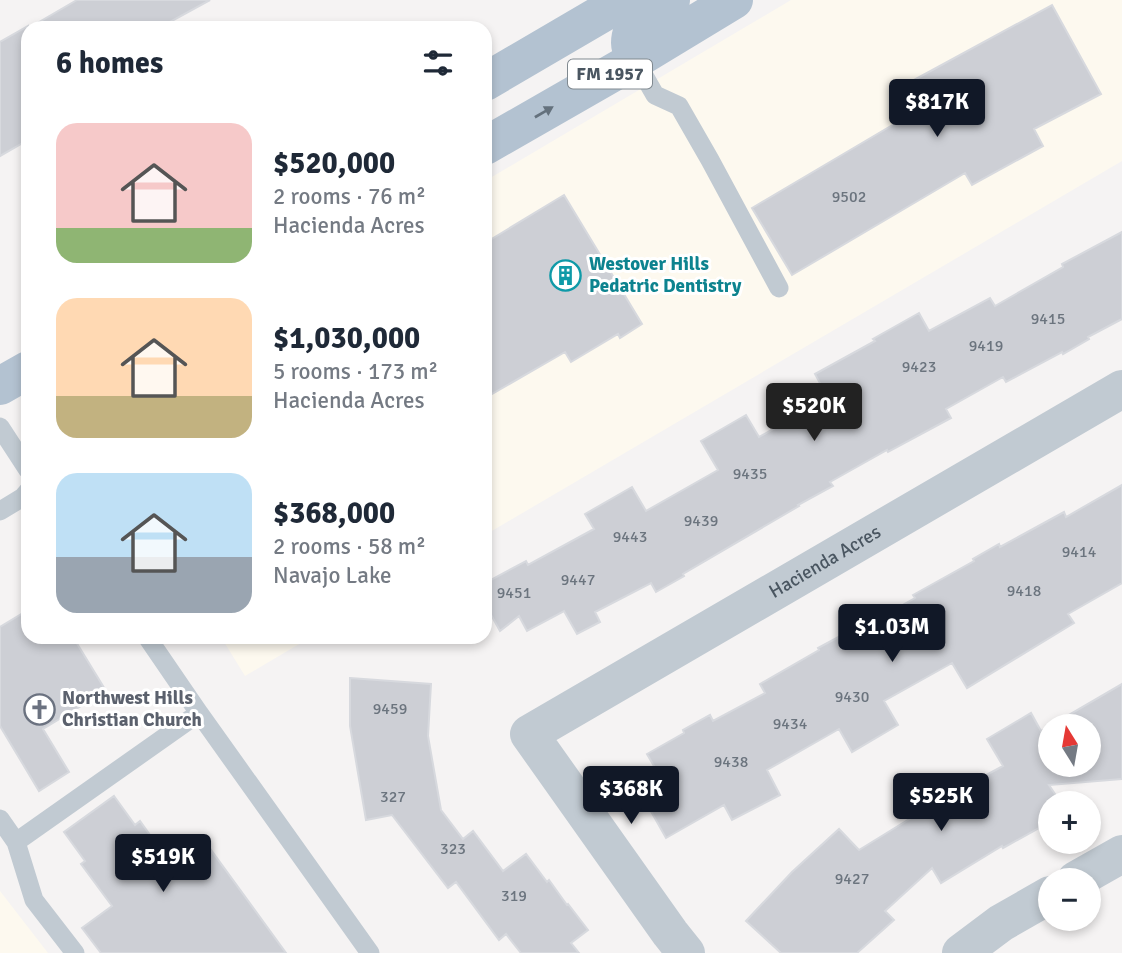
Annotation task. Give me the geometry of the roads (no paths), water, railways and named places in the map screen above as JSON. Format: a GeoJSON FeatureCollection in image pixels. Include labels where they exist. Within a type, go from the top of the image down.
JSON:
{"type":"FeatureCollection","features":[{"type":"Feature","properties":{"kind":"main road","name":"FM 1957"},"geometry":{"type":"LineString","coordinates":[[492,78],[625,0]]}},
{"type":"Feature","properties":{"kind":"main road"},"geometry":{"type":"LineString","coordinates":[[635,60],[630,44],[633,27],[646,15],[671,0]]}},
{"type":"Feature","properties":{"kind":"main road","name":"FM 1957"},"geometry":{"type":"LineString","coordinates":[[492,142],[734,0]]}},
{"type":"Feature","properties":{"kind":"main road"},"geometry":{"type":"LineString","coordinates":[[492,102],[561,39]]}},
{"type":"Feature","properties":{"kind":"main road"},"geometry":{"type":"LineString","coordinates":[[0,386],[21,374]]}},
{"type":"Feature","properties":{"kind":"street","name":"Hacienda Acres"},"geometry":{"type":"LineString","coordinates":[[686,953],[530,734],[1122,389]]}},
{"type":"Feature","properties":{"kind":"street"},"geometry":{"type":"LineString","coordinates":[[1097,868],[1122,854]]}},
{"type":"Feature","properties":{"kind":"street"},"geometry":{"type":"LineString","coordinates":[[961,953],[1001,923],[1038,902]]}},
{"type":"Feature","properties":{"kind":"lane"},"geometry":{"type":"LineString","coordinates":[[635,60],[655,95],[679,106],[779,288]]}},
{"type":"Feature","properties":{"kind":"lane"},"geometry":{"type":"LineString","coordinates":[[0,427],[21,459]]}},
{"type":"Feature","properties":{"kind":"lane"},"geometry":{"type":"LineString","coordinates":[[0,511],[21,498]]}},
{"type":"Feature","properties":{"kind":"lane"},"geometry":{"type":"LineString","coordinates":[[152,644],[370,953]]}},
{"type":"Feature","properties":{"kind":"lane"},"geometry":{"type":"LineString","coordinates":[[16,842],[200,713]]}},
{"type":"Feature","properties":{"kind":"lane"},"geometry":{"type":"LineString","coordinates":[[0,819],[16,842],[34,900],[75,953]]}},
{"type":"Feature","properties":{"kind":"place","name":"Westover Hills Pedatric Dentistry"},"geometry":{"type":"Point","coordinates":[566,275]}},
{"type":"Feature","properties":{"kind":"place","name":"Northwest Hills Christian Church"},"geometry":{"type":"Point","coordinates":[39,709]}}]}
